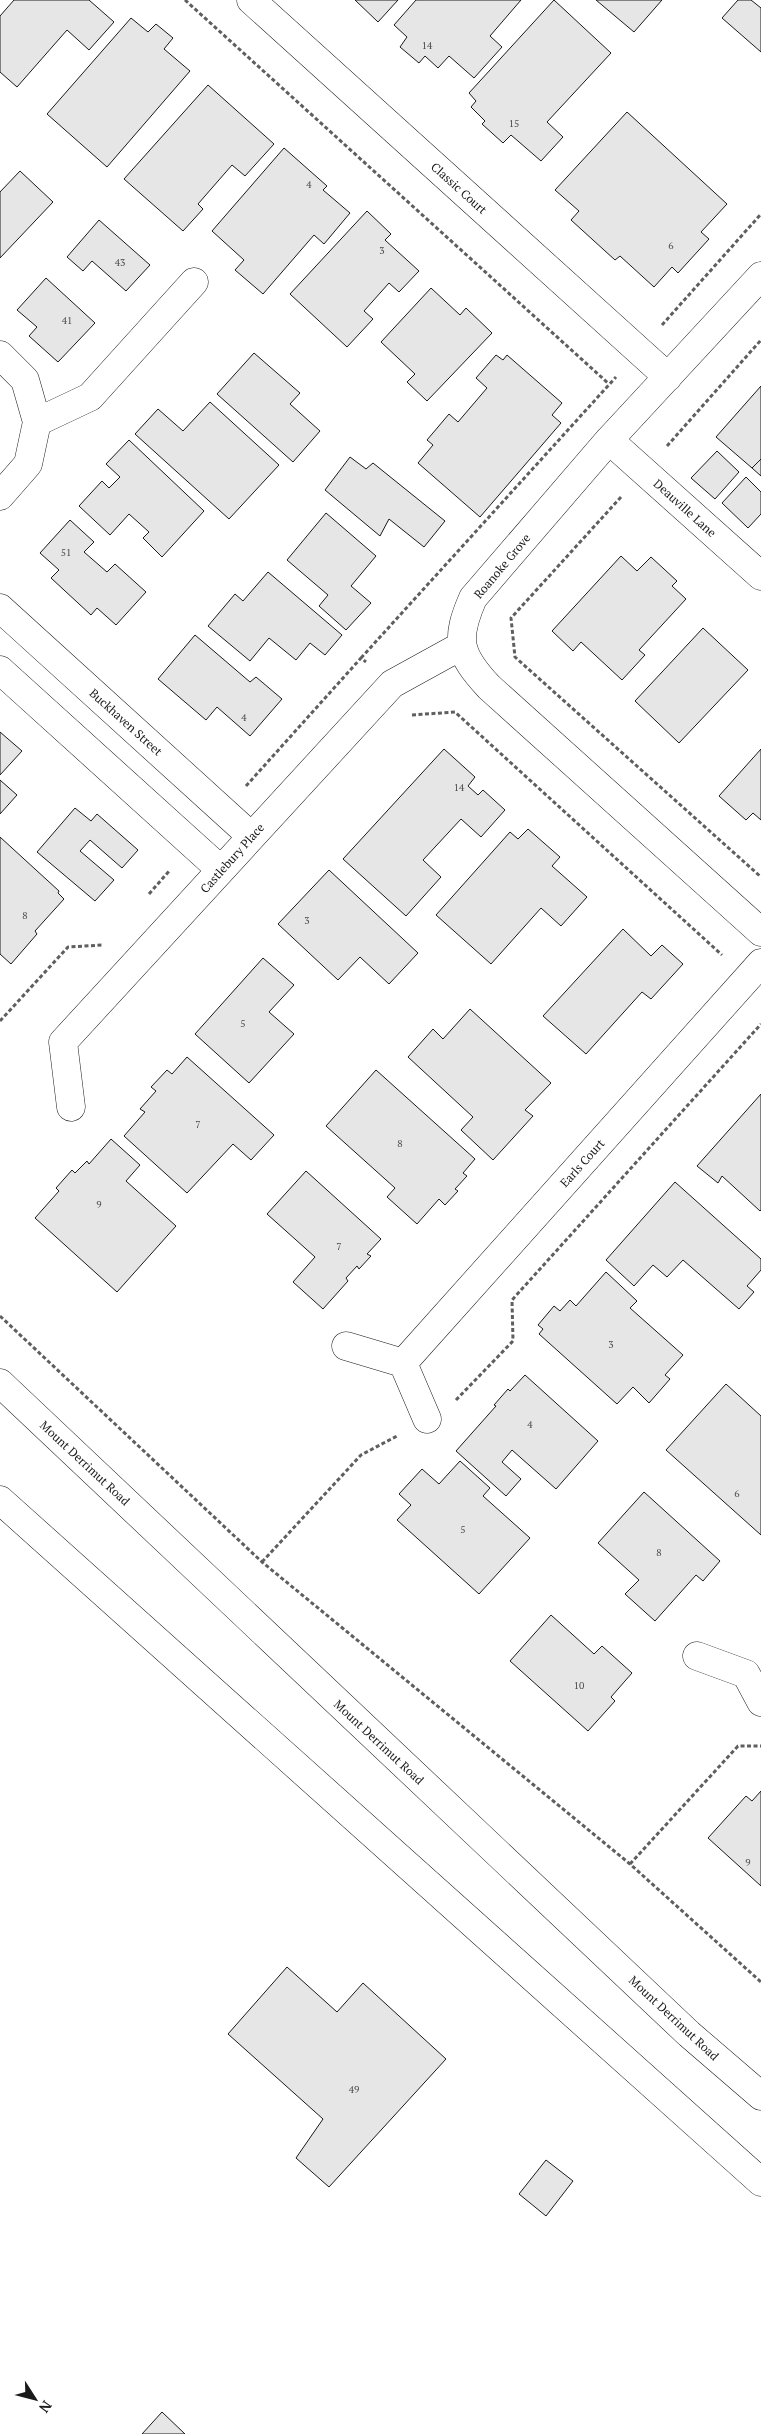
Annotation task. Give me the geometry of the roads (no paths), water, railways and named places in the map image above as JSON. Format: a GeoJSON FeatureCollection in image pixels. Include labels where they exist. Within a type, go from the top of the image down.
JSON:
{"type":"FeatureCollection","features":[{"type":"Feature","properties":{"kind":"street","name":"Classic Court"},"geometry":{"type":"LineString","coordinates":[[251,0],[668,377]]}},
{"type":"Feature","properties":{"kind":"street","name":"Roanoke Grove"},"geometry":{"type":"LineString","coordinates":[[461,646],[463,623],[473,598],[609,440],[760,278]]}},
{"type":"Feature","properties":{"kind":"street"},"geometry":{"type":"LineString","coordinates":[[37,422],[90,397],[194,282]]}},
{"type":"Feature","properties":{"kind":"street"},"geometry":{"type":"LineString","coordinates":[[0,355],[25,380],[37,422],[28,464],[0,496]]}},
{"type":"Feature","properties":{"kind":"street","name":"Deauville Lane"},"geometry":{"type":"LineString","coordinates":[[609,440],[761,576]]}},
{"type":"Feature","properties":{"kind":"street","name":"Buckhaven Street"},"geometry":{"type":"LineString","coordinates":[[0,608],[251,836]]}},
{"type":"Feature","properties":{"kind":"street"},"geometry":{"type":"LineString","coordinates":[[461,646],[475,673],[489,687],[761,932]]}},
{"type":"Feature","properties":{"kind":"street","name":"Castlebury Place"},"geometry":{"type":"LineString","coordinates":[[71,1107],[63,1042],[392,684],[461,646]]}},
{"type":"Feature","properties":{"kind":"street"},"geometry":{"type":"LineString","coordinates":[[0,670],[221,870]]}},
{"type":"Feature","properties":{"kind":"street","name":"Earls Court"},"geometry":{"type":"LineString","coordinates":[[403,1363],[754,970]]}},
{"type":"Feature","properties":{"kind":"street"},"geometry":{"type":"LineString","coordinates":[[346,1346],[403,1363],[427,1419]]}},
{"type":"Feature","properties":{"kind":"street","name":"Mount Derrimut Road"},"geometry":{"type":"LineString","coordinates":[[0,1383],[675,2020],[761,2096]]}},
{"type":"Feature","properties":{"kind":"street"},"geometry":{"type":"LineString","coordinates":[[0,1500],[761,2182]]}},
{"type":"Feature","properties":{"kind":"street"},"geometry":{"type":"LineString","coordinates":[[697,1656],[753,1666],[761,1702]]}}]}
